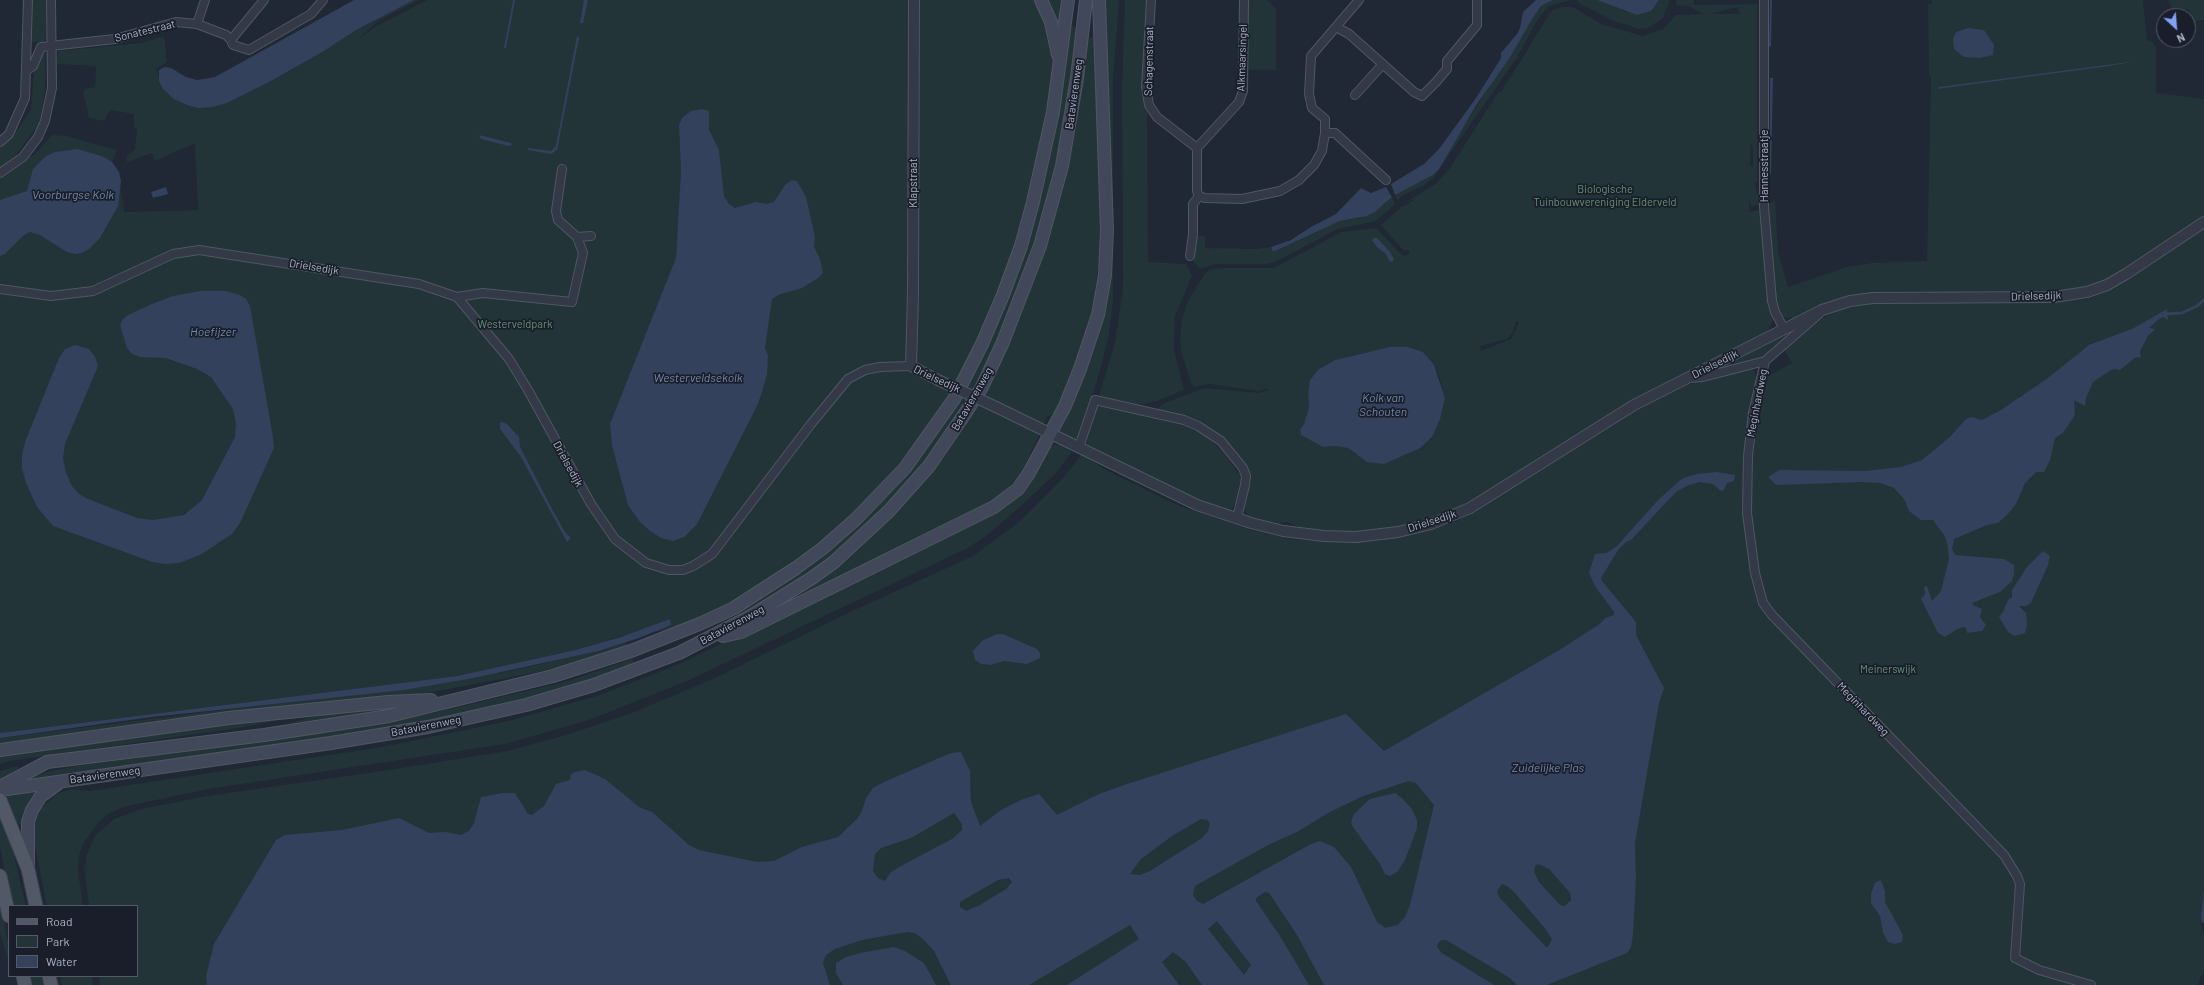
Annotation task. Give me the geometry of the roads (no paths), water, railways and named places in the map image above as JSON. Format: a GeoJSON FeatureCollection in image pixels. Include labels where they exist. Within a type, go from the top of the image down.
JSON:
{"type":"FeatureCollection","features":[{"type":"Feature","properties":{"kind":"main road"},"geometry":{"type":"LineString","coordinates":[[1041,0],[1051,22],[1060,66]]}},
{"type":"Feature","properties":{"kind":"main road","name":"Batavierenweg"},"geometry":{"type":"LineString","coordinates":[[0,788],[47,762],[264,735],[389,716],[454,699],[523,684],[595,663],[675,635],[734,608],[790,572],[823,548],[885,490],[925,441],[954,399],[982,344],[1003,295],[1021,246],[1035,196],[1053,112],[1068,0]]}},
{"type":"Feature","properties":{"kind":"main road","name":"Batavierenweg"},"geometry":{"type":"LineString","coordinates":[[0,788],[63,781],[331,743],[475,716],[560,696],[637,670],[702,642],[792,592],[834,562],[862,538],[889,511],[929,466],[974,399],[1003,342],[1019,304],[1052,207],[1070,122],[1086,0]]}},
{"type":"Feature","properties":{"kind":"main road"},"geometry":{"type":"LineString","coordinates":[[702,642],[741,632],[918,546],[1003,502],[1023,482],[1065,406],[1085,356],[1098,315],[1105,275],[1107,230],[1099,0]]}},
{"type":"Feature","properties":{"kind":"main road","name":"Batavierenweg"},"geometry":{"type":"LineString","coordinates":[[0,750],[229,718],[388,702],[454,699]]}},
{"type":"Feature","properties":{"kind":"main road"},"geometry":{"type":"LineString","coordinates":[[28,869],[28,822],[32,810],[45,792],[63,781]]}},
{"type":"Feature","properties":{"kind":"main road"},"geometry":{"type":"LineString","coordinates":[[0,800],[28,869],[36,905]]}},
{"type":"Feature","properties":{"kind":"main road"},"geometry":{"type":"LineString","coordinates":[[0,876],[8,912]]}},
{"type":"Feature","properties":{"kind":"street"},"geometry":{"type":"LineString","coordinates":[[0,142],[9,134],[23,105],[26,71],[28,0]]}},
{"type":"Feature","properties":{"kind":"street"},"geometry":{"type":"LineString","coordinates":[[0,173],[23,156],[38,137],[45,121],[52,88],[51,0]]}},
{"type":"Feature","properties":{"kind":"street"},"geometry":{"type":"LineString","coordinates":[[197,24],[205,0]]}},
{"type":"Feature","properties":{"kind":"street"},"geometry":{"type":"LineString","coordinates":[[230,40],[264,0]]}},
{"type":"Feature","properties":{"kind":"street","name":"Sonatestraat"},"geometry":{"type":"LineString","coordinates":[[27,47],[41,47],[115,39],[176,22],[197,24],[226,35],[233,45],[238,48],[249,50],[311,14],[323,0]]}},
{"type":"Feature","properties":{"kind":"street","name":"Klapstraat"},"geometry":{"type":"LineString","coordinates":[[911,366],[913,294],[914,0]]}},
{"type":"Feature","properties":{"kind":"street","name":"Schagenstraat"},"geometry":{"type":"LineString","coordinates":[[1151,0],[1146,88],[1149,105],[1157,117],[1197,148]]}},
{"type":"Feature","properties":{"kind":"street","name":"Alkmaarsingel"},"geometry":{"type":"LineString","coordinates":[[1197,148],[1239,102],[1243,91],[1244,0]]}},
{"type":"Feature","properties":{"kind":"street"},"geometry":{"type":"LineString","coordinates":[[1199,196],[1205,198],[1242,199],[1280,191],[1298,180],[1314,165],[1322,151],[1325,133],[1325,119],[1312,108],[1309,94],[1311,56],[1359,0]]}},
{"type":"Feature","properties":{"kind":"street"},"geometry":{"type":"LineString","coordinates":[[1336,27],[1349,34],[1414,92],[1422,96],[1436,82],[1446,69],[1447,61],[1477,25],[1477,0]]}},
{"type":"Feature","properties":{"kind":"street","name":"Hannesstraatje"},"geometry":{"type":"LineString","coordinates":[[1764,0],[1764,207],[1772,301],[1775,312],[1784,329]]}},
{"type":"Feature","properties":{"kind":"street"},"geometry":{"type":"LineString","coordinates":[[26,71],[33,66],[41,47]]}},
{"type":"Feature","properties":{"kind":"street"},"geometry":{"type":"LineString","coordinates":[[1355,95],[1383,64]]}},
{"type":"Feature","properties":{"kind":"street"},"geometry":{"type":"LineString","coordinates":[[1325,133],[1335,133],[1386,180]]}},
{"type":"Feature","properties":{"kind":"street"},"geometry":{"type":"LineString","coordinates":[[1197,148],[1197,190],[1199,196]]}},
{"type":"Feature","properties":{"kind":"street"},"geometry":{"type":"LineString","coordinates":[[457,297],[483,293],[572,302],[583,253],[577,238],[558,220],[556,211],[562,169]]}},
{"type":"Feature","properties":{"kind":"street"},"geometry":{"type":"LineString","coordinates":[[1190,256],[1193,234],[1193,204],[1199,196]]}},
{"type":"Feature","properties":{"kind":"street","name":"Drielsedijk"},"geometry":{"type":"LineString","coordinates":[[0,289],[51,296],[93,291],[173,254],[199,250],[211,250],[419,284],[457,297],[509,359],[528,390],[591,504],[615,538],[646,563],[669,570],[683,570],[693,566],[712,554],[811,424],[848,379],[865,370],[880,367],[911,366],[1197,505],[1237,518],[1283,531],[1324,536],[1374,535],[1398,532],[1431,524],[1470,508],[1611,419],[1687,378],[1822,310],[1850,301],[1873,298],[2054,297],[2087,292],[2107,285],[2126,274],[2204,222]]}},
{"type":"Feature","properties":{"kind":"street"},"geometry":{"type":"LineString","coordinates":[[577,238],[591,236]]}},
{"type":"Feature","properties":{"kind":"street","name":"Meginhardweg"},"geometry":{"type":"LineString","coordinates":[[1687,378],[1703,377],[1765,361],[1822,310]]}},
{"type":"Feature","properties":{"kind":"street","name":"Meginhardweg"},"geometry":{"type":"LineString","coordinates":[[1765,361],[1752,420],[1748,456],[1747,506],[1755,573],[1763,603],[1772,615],[2004,855],[2017,876],[2020,884],[2015,958],[2040,970],[2091,985]]}},
{"type":"Feature","properties":{"kind":"street"},"geometry":{"type":"LineString","coordinates":[[1079,447],[1095,400],[1184,420],[1198,426],[1221,441],[1243,468],[1246,476],[1245,485],[1237,518]]}},
{"type":"Feature","properties":{"kind":"water"},"geometry":{"type":"Polygon","coordinates":[[[354,0],[414,0],[356,30],[324,51],[271,81],[227,103],[213,107],[198,108],[187,105],[174,99],[163,89],[159,81],[159,70],[165,67],[171,68],[186,77],[197,80],[215,77],[354,0]]]}},
{"type":"Feature","properties":{"kind":"water"},"geometry":{"type":"Polygon","coordinates":[[[513,0],[515,0],[506,48],[504,48],[513,0]]]}},
{"type":"Feature","properties":{"kind":"water"},"geometry":{"type":"Polygon","coordinates":[[[584,0],[588,0],[583,23],[580,23],[584,0]]]}},
{"type":"Feature","properties":{"kind":"water"},"geometry":{"type":"Polygon","coordinates":[[[1536,0],[1553,0],[1541,6],[1534,16],[1509,59],[1477,104],[1439,169],[1433,175],[1395,195],[1391,184],[1424,164],[1439,149],[1476,98],[1501,58],[1501,53],[1517,34],[1520,28],[1523,12],[1536,0]]]}},
{"type":"Feature","properties":{"kind":"water"},"geometry":{"type":"Polygon","coordinates":[[[1597,0],[1659,0],[1651,11],[1637,15],[1597,0]]]}},
{"type":"Feature","properties":{"kind":"water"},"geometry":{"type":"Polygon","coordinates":[[[1770,0],[1772,0],[1771,47],[1769,46],[1770,0]]]}},
{"type":"Feature","properties":{"kind":"water"},"geometry":{"type":"Polygon","coordinates":[[[1968,28],[1984,30],[1994,45],[1993,55],[1980,58],[1964,57],[1954,49],[1953,39],[1956,32],[1968,28]]]}},
{"type":"Feature","properties":{"kind":"water"},"geometry":{"type":"Polygon","coordinates":[[[577,36],[579,38],[557,150],[551,154],[528,150],[528,148],[551,151],[556,146],[577,36]]]}},
{"type":"Feature","properties":{"kind":"water"},"geometry":{"type":"Polygon","coordinates":[[[2137,61],[2109,66],[1937,89],[1939,87],[2137,61]]]}},
{"type":"Feature","properties":{"kind":"water"},"geometry":{"type":"Polygon","coordinates":[[[1770,78],[1773,78],[1771,174],[1770,173],[1770,78]]]}},
{"type":"Feature","properties":{"kind":"water","name":"Westerveldsekolk"},"geometry":{"type":"Polygon","coordinates":[[[702,109],[709,111],[709,130],[719,150],[724,196],[729,204],[735,208],[756,202],[767,204],[774,202],[785,185],[792,180],[797,181],[806,197],[815,237],[814,247],[820,259],[823,273],[802,288],[778,295],[772,299],[765,348],[768,355],[767,375],[758,404],[697,524],[684,537],[673,541],[661,538],[650,531],[640,522],[628,505],[612,445],[610,424],[676,258],[681,172],[679,125],[682,118],[691,111],[702,109]]]}},
{"type":"Feature","properties":{"kind":"water"},"geometry":{"type":"Polygon","coordinates":[[[479,135],[511,143],[512,145],[509,146],[481,139],[479,135]]]}},
{"type":"Feature","properties":{"kind":"water","name":"Voorburgse Kolk"},"geometry":{"type":"Polygon","coordinates":[[[78,149],[102,156],[112,162],[119,172],[121,181],[118,206],[100,238],[89,249],[82,253],[76,254],[67,252],[40,235],[30,232],[24,235],[5,254],[0,256],[0,200],[27,191],[33,169],[46,156],[55,152],[78,149]]]}},
{"type":"Feature","properties":{"kind":"water"},"geometry":{"type":"Polygon","coordinates":[[[166,187],[168,194],[153,198],[151,192],[166,187]]]}},
{"type":"Feature","properties":{"kind":"water"},"geometry":{"type":"Polygon","coordinates":[[[1386,187],[1392,197],[1375,212],[1367,216],[1340,221],[1273,252],[1271,247],[1291,240],[1311,227],[1336,214],[1361,188],[1371,193],[1386,187]]]}},
{"type":"Feature","properties":{"kind":"water"},"geometry":{"type":"Polygon","coordinates":[[[1377,238],[1390,252],[1394,259],[1393,261],[1390,262],[1385,253],[1377,247],[1372,240],[1377,238]]]}},
{"type":"Feature","properties":{"kind":"water","name":"Hoefijzer"},"geometry":{"type":"Polygon","coordinates":[[[200,291],[226,291],[240,295],[246,299],[250,306],[273,437],[274,448],[240,523],[232,534],[200,555],[179,563],[166,564],[152,562],[53,526],[37,507],[26,483],[22,468],[22,455],[25,442],[59,358],[65,349],[75,345],[89,349],[95,357],[98,366],[65,444],[63,458],[66,473],[72,486],[79,494],[88,499],[137,518],[153,520],[184,515],[202,500],[235,437],[236,423],[233,409],[211,377],[197,369],[166,358],[140,357],[132,354],[127,348],[120,325],[123,319],[128,315],[152,304],[173,296],[200,291]]]}},
{"type":"Feature","properties":{"kind":"water"},"geometry":{"type":"Polygon","coordinates":[[[2167,309],[2168,320],[2163,317],[2149,328],[2155,329],[2148,336],[2140,351],[2141,358],[2136,357],[2120,370],[2111,370],[2093,382],[2086,398],[2085,406],[2074,400],[2075,415],[2063,433],[2055,438],[2050,460],[2044,472],[2036,472],[2025,483],[2016,504],[2007,515],[1998,523],[1987,525],[1954,539],[1952,549],[1955,555],[2004,559],[2014,565],[2012,581],[2000,592],[1972,603],[1973,605],[1982,609],[1980,617],[1986,625],[1982,631],[1967,633],[1966,628],[1964,627],[1957,629],[1945,637],[1938,633],[1921,599],[1925,594],[1924,587],[1927,586],[1932,601],[1941,591],[1949,559],[1947,542],[1944,535],[1933,520],[1921,520],[1909,511],[1904,499],[1894,488],[1880,483],[1861,482],[1776,485],[1768,477],[1779,470],[1865,471],[1901,467],[1922,460],[1950,437],[1965,420],[1971,417],[1982,420],[2001,410],[2048,378],[2089,345],[2134,328],[2167,309]]]}},
{"type":"Feature","properties":{"kind":"water","name":"Kolk van Schouten"},"geometry":{"type":"Polygon","coordinates":[[[1390,347],[1408,347],[1423,352],[1434,365],[1445,398],[1440,419],[1432,437],[1420,448],[1384,464],[1367,462],[1348,448],[1335,446],[1323,447],[1301,435],[1300,429],[1304,424],[1309,407],[1308,395],[1310,380],[1319,369],[1335,360],[1390,347]]]}},
{"type":"Feature","properties":{"kind":"water"},"geometry":{"type":"Polygon","coordinates":[[[502,422],[507,424],[519,437],[520,447],[552,509],[565,532],[571,538],[567,542],[521,457],[500,429],[500,423],[502,422]]]}},
{"type":"Feature","properties":{"kind":"water","name":"Zuidelijke Plas"},"geometry":{"type":"Polygon","coordinates":[[[1717,472],[1735,475],[1734,481],[1727,483],[1724,490],[1721,491],[1713,484],[1700,482],[1689,485],[1676,492],[1631,540],[1626,542],[1618,550],[1601,578],[1636,622],[1636,635],[1664,688],[1659,703],[1635,843],[1636,879],[1631,947],[1627,953],[1547,985],[1517,985],[1510,978],[1446,940],[1441,940],[1437,947],[1442,953],[1494,985],[1324,985],[1297,935],[1269,893],[1265,892],[1256,898],[1256,901],[1280,936],[1309,985],[1202,985],[1185,961],[1173,952],[1162,962],[1179,985],[1067,985],[1139,939],[1130,925],[1029,985],[951,985],[934,951],[915,933],[907,932],[862,940],[835,949],[826,955],[823,963],[830,985],[207,985],[206,976],[214,944],[276,840],[285,835],[342,830],[399,818],[429,833],[446,832],[461,835],[469,831],[474,823],[481,797],[503,793],[515,793],[528,814],[532,815],[544,806],[556,784],[570,780],[571,774],[575,772],[585,770],[605,779],[639,807],[652,812],[689,845],[699,850],[757,862],[774,861],[802,847],[838,837],[857,819],[862,811],[866,798],[873,788],[951,753],[961,752],[970,771],[971,802],[980,826],[1001,810],[1023,799],[1039,794],[1057,815],[1099,794],[1127,784],[1346,714],[1384,751],[1561,649],[1601,623],[1605,618],[1614,615],[1614,612],[1595,586],[1589,573],[1595,554],[1606,553],[1616,547],[1659,499],[1683,478],[1697,474],[1717,472]],[[1409,781],[1363,796],[1328,813],[1297,832],[1268,845],[1195,886],[1193,895],[1197,901],[1203,904],[1311,844],[1320,841],[1334,847],[1351,867],[1377,922],[1385,928],[1398,925],[1405,917],[1410,905],[1434,805],[1416,783],[1409,781]],[[954,813],[911,838],[881,848],[875,854],[873,871],[878,878],[885,881],[890,873],[899,867],[952,839],[962,830],[962,824],[954,813]],[[1201,819],[1172,836],[1141,859],[1130,874],[1140,875],[1150,871],[1202,838],[1208,831],[1210,823],[1207,820],[1201,819]],[[1538,864],[1535,866],[1534,872],[1539,882],[1560,905],[1564,906],[1571,900],[1570,893],[1549,869],[1538,864]],[[1009,878],[998,880],[960,902],[960,907],[966,911],[980,905],[1006,889],[1012,882],[1009,878]],[[1502,884],[1497,891],[1499,897],[1546,947],[1548,947],[1552,939],[1544,927],[1514,892],[1502,884]],[[1217,921],[1208,929],[1244,975],[1251,965],[1217,921]]]}},
{"type":"Feature","properties":{"kind":"water"},"geometry":{"type":"Polygon","coordinates":[[[2043,551],[2050,556],[2048,565],[2031,603],[2026,606],[2019,606],[2026,613],[2027,625],[2025,633],[2014,636],[2008,632],[1999,617],[2008,600],[2012,597],[2012,590],[2027,567],[2043,551]]]}},
{"type":"Feature","properties":{"kind":"water"},"geometry":{"type":"Polygon","coordinates":[[[670,619],[671,625],[639,638],[598,651],[474,678],[404,690],[152,717],[0,738],[0,733],[457,676],[575,650],[621,637],[670,619]]]}},
{"type":"Feature","properties":{"kind":"water"},"geometry":{"type":"Polygon","coordinates":[[[997,634],[1003,634],[1037,649],[1040,653],[1040,658],[1027,664],[1004,661],[991,665],[981,664],[975,660],[973,651],[983,640],[997,634]]]}},
{"type":"Feature","properties":{"kind":"water"},"geometry":{"type":"Polygon","coordinates":[[[1395,793],[1412,809],[1417,820],[1417,828],[1405,860],[1398,871],[1390,876],[1385,874],[1380,864],[1351,822],[1354,814],[1370,799],[1395,793]]]}},
{"type":"Feature","properties":{"kind":"water"},"geometry":{"type":"Polygon","coordinates":[[[1881,880],[1885,891],[1885,902],[1903,935],[1902,942],[1895,944],[1888,942],[1883,932],[1880,916],[1871,903],[1871,894],[1874,885],[1876,882],[1881,880]]]}},
{"type":"Feature","properties":{"kind":"water"},"geometry":{"type":"Polygon","coordinates":[[[2204,890],[2204,923],[2202,922],[2201,916],[2204,890]]]}},
{"type":"Feature","properties":{"kind":"water"},"geometry":{"type":"Polygon","coordinates":[[[894,947],[905,951],[924,963],[936,985],[843,985],[836,973],[836,963],[846,957],[860,953],[894,947]]]}},
{"type":"Feature","properties":{"kind":"waterway"},"geometry":{"type":"LineString","coordinates":[[2164,314],[2182,313],[2197,306],[2204,300]]}},
{"type":"Feature","properties":{"kind":"park label","name":"Biologische Tuinbouwvereniging Elderveld"},"geometry":{"type":"Point","coordinates":[1605,195]}},
{"type":"Feature","properties":{"kind":"park label","name":"Westerveldpark"},"geometry":{"type":"Point","coordinates":[515,324]}},
{"type":"Feature","properties":{"kind":"park label","name":"Meinerswijk"},"geometry":{"type":"Point","coordinates":[1888,669]}}]}
